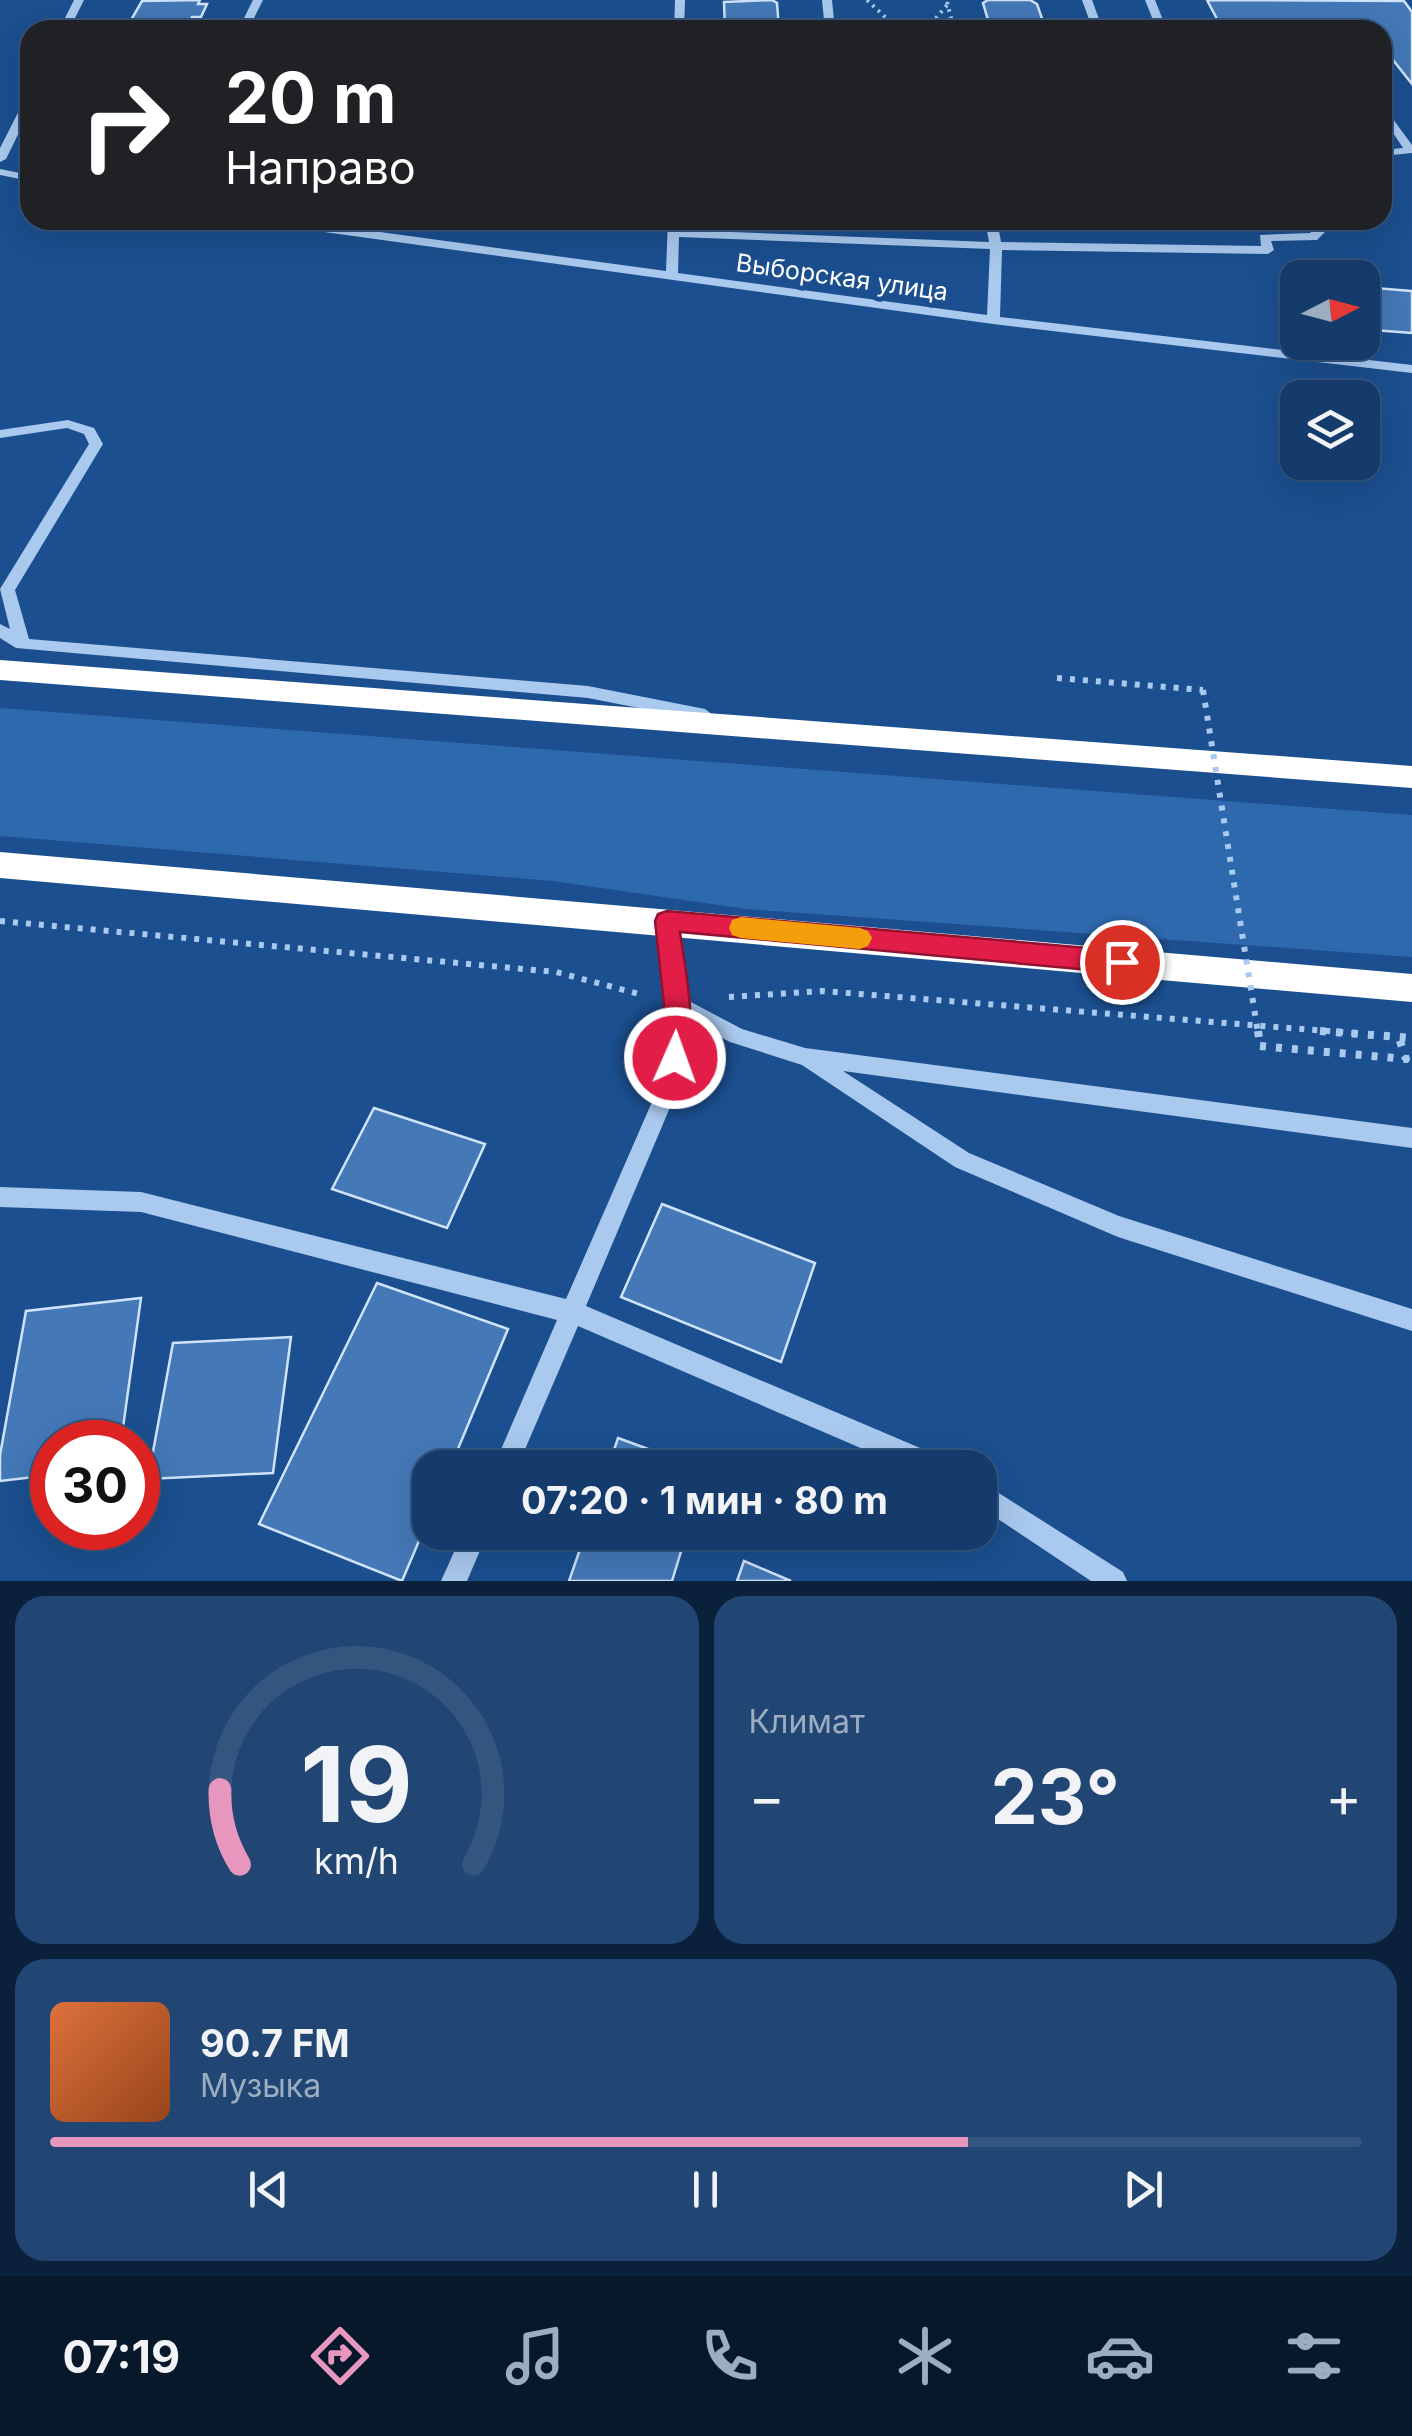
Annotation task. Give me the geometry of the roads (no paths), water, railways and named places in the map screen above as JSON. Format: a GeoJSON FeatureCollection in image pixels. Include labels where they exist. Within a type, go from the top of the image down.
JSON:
{"type":"FeatureCollection","features":[{"type":"Feature","properties":{"kind":"highway"},"geometry":{"type":"LineString","coordinates":[[0,670],[1412,777]]}},
{"type":"Feature","properties":{"kind":"highway"},"geometry":{"type":"LineString","coordinates":[[0,865],[1412,988]]}},
{"type":"Feature","properties":{"kind":"street"},"geometry":{"type":"LineString","coordinates":[[0,159],[20,119]]}},
{"type":"Feature","properties":{"kind":"street"},"geometry":{"type":"LineString","coordinates":[[1392,122],[1411,150]]}},
{"type":"Feature","properties":{"kind":"street","name":"Выборская улица"},"geometry":{"type":"LineString","coordinates":[[341,230],[992,320],[1412,369]]}},
{"type":"Feature","properties":{"kind":"street"},"geometry":{"type":"LineString","coordinates":[[672,276],[674,230]]}},
{"type":"Feature","properties":{"kind":"street"},"geometry":{"type":"LineString","coordinates":[[738,230],[996,246],[1268,250],[1264,238],[1314,237],[1321,230]]}},
{"type":"Feature","properties":{"kind":"street"},"geometry":{"type":"LineString","coordinates":[[992,320],[996,246],[993,230]]}},
{"type":"Feature","properties":{"kind":"street"},"geometry":{"type":"LineString","coordinates":[[0,434],[68,424],[90,431],[96,444],[7,590],[22,644]]}},
{"type":"Feature","properties":{"kind":"street"},"geometry":{"type":"LineString","coordinates":[[0,630],[22,644],[588,692],[774,729]]}},
{"type":"Feature","properties":{"kind":"street"},"geometry":{"type":"LineString","coordinates":[[513,1450],[672,1080],[676,1004],[667,921]]}},
{"type":"Feature","properties":{"kind":"street"},"geometry":{"type":"LineString","coordinates":[[676,1004],[738,1036],[805,1057],[1412,1138]]}},
{"type":"Feature","properties":{"kind":"street"},"geometry":{"type":"LineString","coordinates":[[805,1057],[962,1160],[1118,1226],[1412,1320]]}},
{"type":"Feature","properties":{"kind":"street"},"geometry":{"type":"LineString","coordinates":[[1350,1130],[1412,1150]]}},
{"type":"Feature","properties":{"kind":"street"},"geometry":{"type":"LineString","coordinates":[[0,1197],[141,1202],[574,1313],[894,1450]]}},
{"type":"Feature","properties":{"kind":"street"},"geometry":{"type":"LineString","coordinates":[[997,1504],[1114,1581]]}},
{"type":"Feature","properties":{"kind":"street"},"geometry":{"type":"LineString","coordinates":[[454,1581],[468,1550]]}}]}
